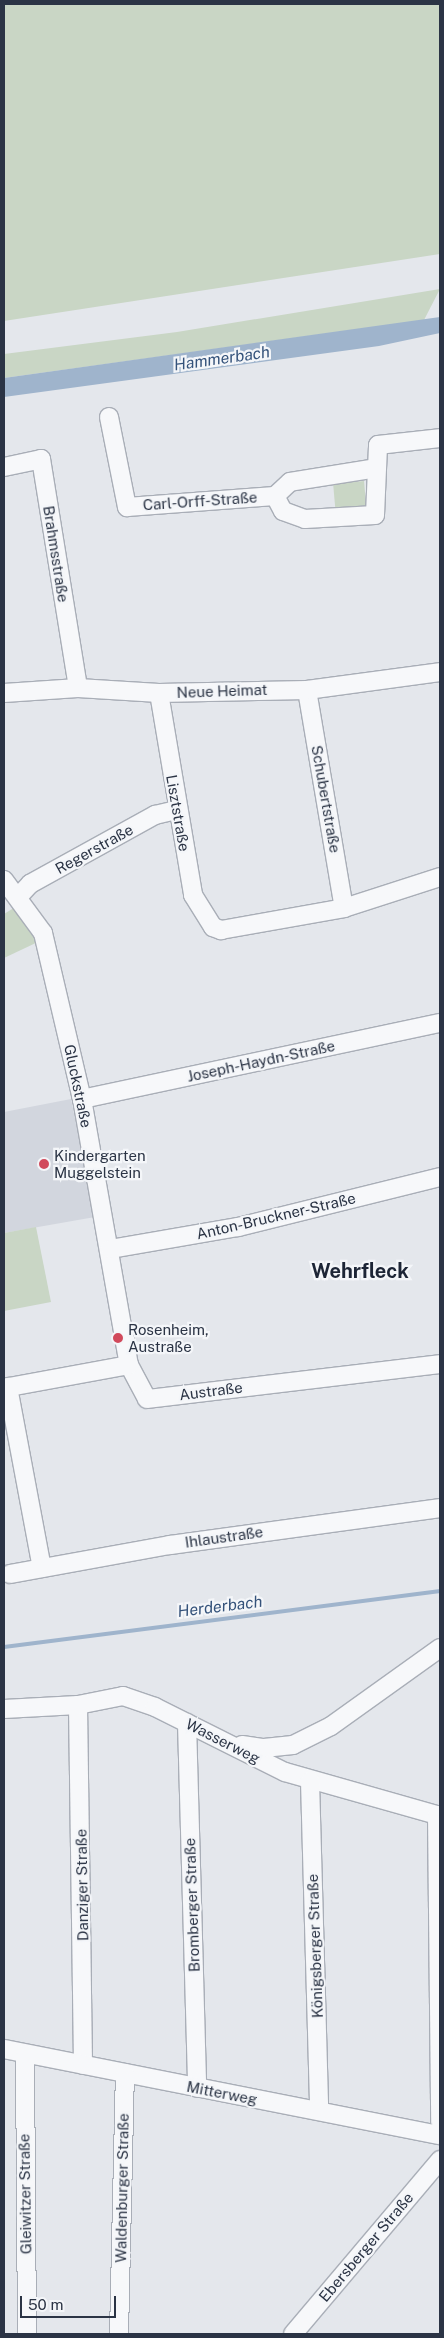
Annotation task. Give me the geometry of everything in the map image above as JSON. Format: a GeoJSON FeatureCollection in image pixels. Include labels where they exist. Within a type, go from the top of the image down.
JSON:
{"type":"FeatureCollection","features":[{"type":"Feature","properties":{"kind":"street","name":"Carl-Orff-Straße"},"geometry":{"type":"LineString","coordinates":[[109,417],[127,507],[275,496],[290,482],[377,468]]}},
{"type":"Feature","properties":{"kind":"street","name":"Carl-Orff-Straße"},"geometry":{"type":"LineString","coordinates":[[275,496],[283,511],[305,519],[375,516],[378,444],[440,438]]}},
{"type":"Feature","properties":{"kind":"street","name":"Brahmsstraße"},"geometry":{"type":"LineString","coordinates":[[4,467],[41,459],[78,688]]}},
{"type":"Feature","properties":{"kind":"street","name":"Neue Heimat"},"geometry":{"type":"LineString","coordinates":[[4,693],[78,688],[159,693],[307,690],[440,672]]}},
{"type":"Feature","properties":{"kind":"street","name":"Schubertstraße"},"geometry":{"type":"LineString","coordinates":[[307,690],[344,908]]}},
{"type":"Feature","properties":{"kind":"street","name":"Lisztstraße"},"geometry":{"type":"LineString","coordinates":[[159,693],[177,810],[193,895],[213,927],[221,930],[344,908]]}},
{"type":"Feature","properties":{"kind":"street","name":"Regerstraße"},"geometry":{"type":"LineString","coordinates":[[18,898],[30,884],[155,815],[177,810]]}},
{"type":"Feature","properties":{"kind":"street"},"geometry":{"type":"LineString","coordinates":[[344,908],[440,877]]}},
{"type":"Feature","properties":{"kind":"street","name":"Gluckstraße"},"geometry":{"type":"LineString","coordinates":[[4,880],[44,933],[82,1099],[129,1365]]}},
{"type":"Feature","properties":{"kind":"street","name":"Joseph-Haydn-Straße"},"geometry":{"type":"LineString","coordinates":[[82,1099],[440,1024]]}},
{"type":"Feature","properties":{"kind":"street","name":"Anton-Bruckner-Straße"},"geometry":{"type":"LineString","coordinates":[[110,1249],[238,1227],[440,1177]]}},
{"type":"Feature","properties":{"kind":"street","name":"Austraße"},"geometry":{"type":"LineString","coordinates":[[129,1365],[147,1399],[440,1364]]}},
{"type":"Feature","properties":{"kind":"street"},"geometry":{"type":"LineString","coordinates":[[42,1568],[6,1387],[129,1365]]}},
{"type":"Feature","properties":{"kind":"street","name":"Ihlaustraße"},"geometry":{"type":"LineString","coordinates":[[10,1574],[170,1545],[440,1508]]}},
{"type":"Feature","properties":{"kind":"street"},"geometry":{"type":"LineString","coordinates":[[224,1743],[264,1748],[293,1745],[331,1726],[440,1648]]}},
{"type":"Feature","properties":{"kind":"street","name":"Wasserweg"},"geometry":{"type":"LineString","coordinates":[[4,1709],[78,1705],[123,1696],[187,1723],[224,1743],[310,1781],[439,1815]]}},
{"type":"Feature","properties":{"kind":"street","name":"Danziger Straße"},"geometry":{"type":"LineString","coordinates":[[78,1705],[83,2065]]}},
{"type":"Feature","properties":{"kind":"street","name":"Bromberger Straße"},"geometry":{"type":"LineString","coordinates":[[187,1723],[197,2088]]}},
{"type":"Feature","properties":{"kind":"street","name":"Königsberger Straße"},"geometry":{"type":"LineString","coordinates":[[310,1781],[319,2111]]}},
{"type":"Feature","properties":{"kind":"street"},"geometry":{"type":"LineString","coordinates":[[439,1815],[440,2122]]}},
{"type":"Feature","properties":{"kind":"street","name":"Mitterweg"},"geometry":{"type":"LineString","coordinates":[[4,2049],[440,2134]]}},
{"type":"Feature","properties":{"kind":"street","name":"Gleiwitzer Straße"},"geometry":{"type":"LineString","coordinates":[[25,2054],[27,2334]]}},
{"type":"Feature","properties":{"kind":"street","name":"Waldenburger Straße"},"geometry":{"type":"LineString","coordinates":[[119,2334],[125,2072]]}},
{"type":"Feature","properties":{"kind":"street","name":"Ebersberger Straße"},"geometry":{"type":"LineString","coordinates":[[293,2334],[440,2160]]}},
{"type":"Feature","properties":{"kind":"shaded area","name":"Kindergarten Muggelstein"},"geometry":{"type":"Polygon","coordinates":[[[71,1099],[95,1217],[4,1233],[4,1112],[71,1099]]]}},
{"type":"Feature","properties":{"kind":"green space"},"geometry":{"type":"Polygon","coordinates":[[[4,4],[440,4],[440,254],[4,321],[4,4]]]}},
{"type":"Feature","properties":{"kind":"green space"},"geometry":{"type":"Polygon","coordinates":[[[440,289],[424,320],[4,378],[4,354],[177,332],[440,289]]]}},
{"type":"Feature","properties":{"kind":"green space"},"geometry":{"type":"Polygon","coordinates":[[[364,481],[366,506],[335,509],[333,484],[364,481]]]}},
{"type":"Feature","properties":{"kind":"green space"},"geometry":{"type":"Polygon","coordinates":[[[17,906],[40,941],[4,958],[4,914],[17,906]]]}},
{"type":"Feature","properties":{"kind":"green space"},"geometry":{"type":"Polygon","coordinates":[[[36,1227],[51,1302],[4,1311],[4,1233],[36,1227]]]}},
{"type":"Feature","properties":{"kind":"water","name":"Hammerbach"},"geometry":{"type":"Polygon","coordinates":[[[440,317],[440,333],[379,346],[4,397],[4,378],[440,317]]]}},
{"type":"Feature","properties":{"kind":"waterway","name":"Herderbach"},"geometry":{"type":"LineString","coordinates":[[4,1647],[440,1591]]}},
{"type":"Feature","properties":{"kind":"place","name":"Kindergarten Muggelstein"},"geometry":{"type":"Point","coordinates":[44,1164]}},
{"type":"Feature","properties":{"kind":"place","name":"Rosenheim, Austraße"},"geometry":{"type":"Point","coordinates":[118,1338]}},
{"type":"Feature","properties":{"kind":"district","name":"Wehrfleck"},"geometry":{"type":"Point","coordinates":[360,1271]}}]}
